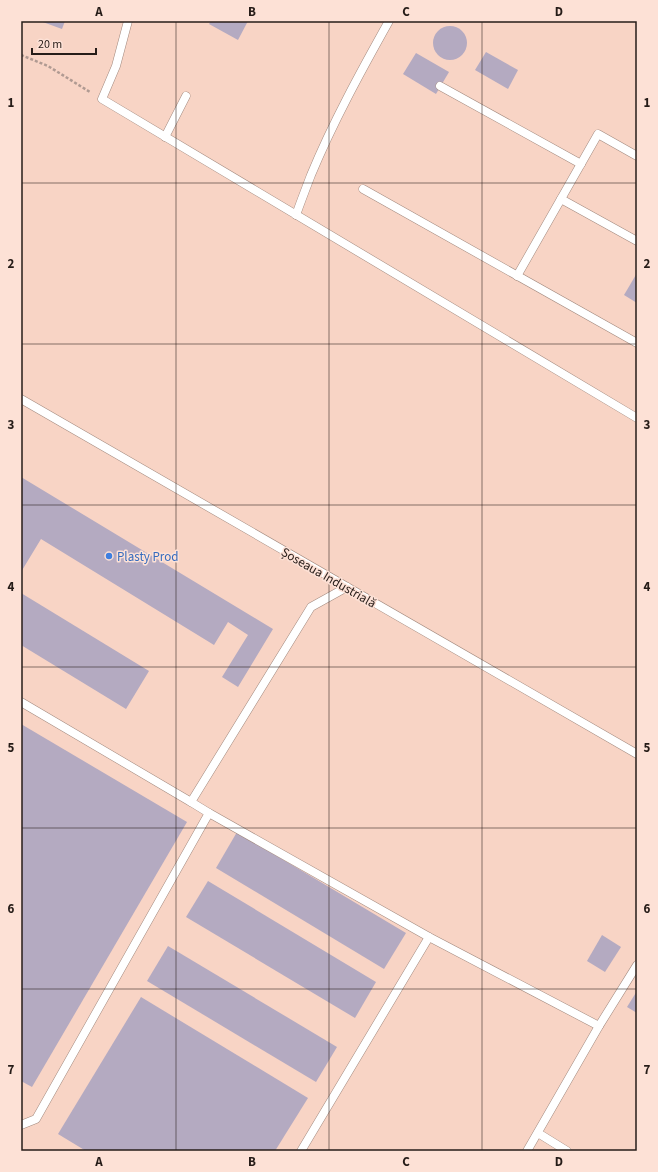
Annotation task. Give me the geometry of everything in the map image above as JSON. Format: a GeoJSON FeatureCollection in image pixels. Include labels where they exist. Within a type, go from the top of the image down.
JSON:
{"type":"FeatureCollection","features":[{"type":"Feature","properties":{"kind":"lane"},"geometry":{"type":"LineString","coordinates":[[128,21],[116,66],[102,99],[637,418]]}},
{"type":"Feature","properties":{"kind":"lane"},"geometry":{"type":"LineString","coordinates":[[296,215],[330,132],[389,21]]}},
{"type":"Feature","properties":{"kind":"lane"},"geometry":{"type":"LineString","coordinates":[[440,86],[581,164]]}},
{"type":"Feature","properties":{"kind":"lane"},"geometry":{"type":"LineString","coordinates":[[165,137],[186,96]]}},
{"type":"Feature","properties":{"kind":"lane"},"geometry":{"type":"LineString","coordinates":[[517,276],[598,134],[637,156]]}},
{"type":"Feature","properties":{"kind":"lane"},"geometry":{"type":"LineString","coordinates":[[363,189],[637,343]]}},
{"type":"Feature","properties":{"kind":"lane"},"geometry":{"type":"LineString","coordinates":[[561,199],[637,241]]}},
{"type":"Feature","properties":{"kind":"lane","name":"Șoseaua Industrială"},"geometry":{"type":"LineString","coordinates":[[21,399],[637,754]]}},
{"type":"Feature","properties":{"kind":"lane"},"geometry":{"type":"LineString","coordinates":[[191,802],[311,607],[347,587]]}},
{"type":"Feature","properties":{"kind":"lane"},"geometry":{"type":"LineString","coordinates":[[21,702],[209,813],[429,936],[599,1026]]}},
{"type":"Feature","properties":{"kind":"lane"},"geometry":{"type":"LineString","coordinates":[[21,1125],[36,1119],[209,813]]}},
{"type":"Feature","properties":{"kind":"lane"},"geometry":{"type":"LineString","coordinates":[[301,1151],[429,936]]}},
{"type":"Feature","properties":{"kind":"lane"},"geometry":{"type":"LineString","coordinates":[[527,1151],[599,1026],[637,965]]}},
{"type":"Feature","properties":{"kind":"lane"},"geometry":{"type":"LineString","coordinates":[[538,1133],[567,1151]]}},
{"type":"Feature","properties":{"kind":"path"},"geometry":{"type":"LineString","coordinates":[[21,55],[48,66],[102,99]]}},
{"type":"Feature","properties":{"kind":"shaded area"},"geometry":{"type":"Polygon","coordinates":[[[21,21],[637,21],[637,1151],[21,1151],[21,21]]]}},
{"type":"Feature","properties":{"kind":"building"},"geometry":{"type":"Polygon","coordinates":[[[40,21],[65,21],[62,29],[40,21]]]}},
{"type":"Feature","properties":{"kind":"building"},"geometry":{"type":"Polygon","coordinates":[[[211,21],[248,21],[238,40],[209,24],[211,21]]]}},
{"type":"Feature","properties":{"kind":"building"},"geometry":{"type":"Polygon","coordinates":[[[447,26],[453,26],[457,27],[464,33],[467,43],[466,50],[460,57],[453,60],[447,60],[443,59],[436,53],[433,46],[433,40],[434,36],[440,29],[447,26]]]}},
{"type":"Feature","properties":{"kind":"building"},"geometry":{"type":"Polygon","coordinates":[[[486,52],[518,70],[508,89],[475,70],[486,52]]]}},
{"type":"Feature","properties":{"kind":"building"},"geometry":{"type":"Polygon","coordinates":[[[416,53],[449,72],[436,94],[403,74],[416,53]]]}},
{"type":"Feature","properties":{"kind":"building"},"geometry":{"type":"Polygon","coordinates":[[[637,273],[637,303],[624,295],[637,273]]]}},
{"type":"Feature","properties":{"kind":"building","name":"Plasty Prod"},"geometry":{"type":"Polygon","coordinates":[[[21,477],[273,629],[238,687],[222,677],[248,635],[228,622],[214,645],[41,539],[21,572],[21,477]]]}},
{"type":"Feature","properties":{"kind":"building"},"geometry":{"type":"Polygon","coordinates":[[[21,593],[149,671],[126,709],[21,645],[21,593]]]}},
{"type":"Feature","properties":{"kind":"building"},"geometry":{"type":"Polygon","coordinates":[[[21,724],[187,822],[32,1087],[21,1081],[21,724]]]}},
{"type":"Feature","properties":{"kind":"building"},"geometry":{"type":"Polygon","coordinates":[[[237,832],[406,933],[384,969],[216,868],[237,832]]]}},
{"type":"Feature","properties":{"kind":"building"},"geometry":{"type":"Polygon","coordinates":[[[208,881],[376,982],[355,1018],[186,917],[208,881]]]}},
{"type":"Feature","properties":{"kind":"building"},"geometry":{"type":"Polygon","coordinates":[[[602,935],[621,947],[605,972],[587,961],[602,935]]]}},
{"type":"Feature","properties":{"kind":"building"},"geometry":{"type":"Polygon","coordinates":[[[168,946],[337,1047],[316,1082],[147,981],[168,946]]]}},
{"type":"Feature","properties":{"kind":"building"},"geometry":{"type":"Polygon","coordinates":[[[637,991],[637,1013],[627,1007],[637,991]]]}},
{"type":"Feature","properties":{"kind":"building"},"geometry":{"type":"Polygon","coordinates":[[[141,997],[308,1098],[275,1151],[86,1151],[58,1134],[141,997]]]}},
{"type":"Feature","properties":{"kind":"place","name":"Plasty Prod"},"geometry":{"type":"Point","coordinates":[109,556]}}]}
